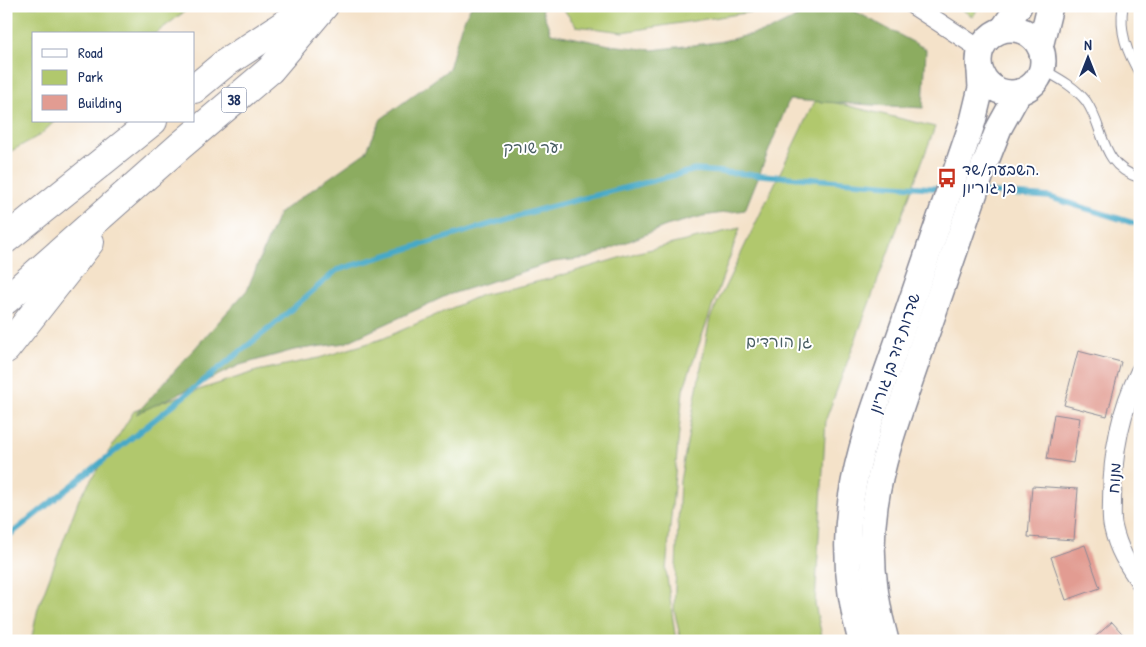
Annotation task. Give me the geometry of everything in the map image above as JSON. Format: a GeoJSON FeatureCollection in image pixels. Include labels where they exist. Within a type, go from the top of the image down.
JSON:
{"type":"FeatureCollection","features":[{"type":"Feature","properties":{"kind":"highway","name":"38"},"geometry":{"type":"LineString","coordinates":[[195,88],[224,64],[312,6]]}},
{"type":"Feature","properties":{"kind":"highway","name":"38"},"geometry":{"type":"LineString","coordinates":[[6,300],[270,70],[324,6]]}},
{"type":"Feature","properties":{"kind":"highway"},"geometry":{"type":"LineString","coordinates":[[6,240],[152,122]]}},
{"type":"Feature","properties":{"kind":"highway"},"geometry":{"type":"LineString","coordinates":[[6,349],[136,185]]}},
{"type":"Feature","properties":{"kind":"main road"},"geometry":{"type":"LineString","coordinates":[[1003,29],[1019,6]]}},
{"type":"Feature","properties":{"kind":"main road"},"geometry":{"type":"LineString","coordinates":[[1041,58],[1034,38],[1025,32],[1003,29],[993,33],[980,60],[991,87],[1010,93],[1019,92],[1033,83],[1041,58],[1050,6]]}},
{"type":"Feature","properties":{"kind":"main road","name":"שדרות דוד בן גוריון"},"geometry":{"type":"LineString","coordinates":[[861,641],[850,601],[847,577],[847,527],[852,485],[870,421],[973,121],[980,88],[980,60]]}},
{"type":"Feature","properties":{"kind":"main road","name":"שדרות דוד בן גוריון"},"geometry":{"type":"LineString","coordinates":[[886,641],[875,596],[870,546],[874,504],[882,465],[984,166],[999,128],[1019,92]]}},
{"type":"Feature","properties":{"kind":"street"},"geometry":{"type":"LineString","coordinates":[[914,6],[980,60]]}},
{"type":"Feature","properties":{"kind":"street","name":"מנוח"},"geometry":{"type":"LineString","coordinates":[[1140,371],[1130,391],[1112,477],[1112,525],[1123,559],[1140,582]]}},
{"type":"Feature","properties":{"kind":"lane"},"geometry":{"type":"LineString","coordinates":[[1123,6],[1123,39],[1129,58],[1140,74]]}},
{"type":"Feature","properties":{"kind":"lane"},"geometry":{"type":"LineString","coordinates":[[1041,58],[1079,93],[1088,104],[1113,162],[1124,172],[1140,178]]}},
{"type":"Feature","properties":{"kind":"green space"},"geometry":{"type":"Polygon","coordinates":[[[6,6],[192,6],[158,32],[32,32],[32,122],[54,122],[40,135],[6,154],[6,6]]]}},
{"type":"Feature","properties":{"kind":"green space","name":"יער שורק"},"geometry":{"type":"Polygon","coordinates":[[[471,6],[542,6],[551,33],[610,45],[652,50],[718,42],[771,30],[818,7],[847,7],[926,49],[923,108],[789,100],[745,210],[703,216],[666,226],[588,258],[553,262],[448,295],[345,343],[294,350],[240,365],[136,414],[247,290],[279,213],[366,152],[381,119],[449,69],[461,26],[471,6]]]}},
{"type":"Feature","properties":{"kind":"green space"},"geometry":{"type":"Polygon","coordinates":[[[561,6],[790,6],[623,32],[576,26],[561,6]]]}},
{"type":"Feature","properties":{"kind":"green space"},"geometry":{"type":"Polygon","coordinates":[[[957,6],[979,6],[973,17],[957,6]]]}},
{"type":"Feature","properties":{"kind":"green space","name":"גן הורדים"},"geometry":{"type":"Polygon","coordinates":[[[816,98],[935,127],[826,419],[815,604],[823,641],[681,641],[674,609],[680,481],[710,318],[816,98]]]}},
{"type":"Feature","properties":{"kind":"green space"},"geometry":{"type":"Polygon","coordinates":[[[740,228],[683,390],[666,570],[676,641],[31,641],[38,608],[79,499],[134,411],[257,371],[319,358],[382,339],[481,295],[549,279],[639,252],[740,228]]]}},
{"type":"Feature","properties":{"kind":"building"},"geometry":{"type":"Polygon","coordinates":[[[1078,351],[1121,362],[1107,416],[1064,405],[1078,351]]]}},
{"type":"Feature","properties":{"kind":"building"},"geometry":{"type":"Polygon","coordinates":[[[1054,414],[1080,418],[1073,463],[1047,459],[1054,414]]]}},
{"type":"Feature","properties":{"kind":"building"},"geometry":{"type":"Polygon","coordinates":[[[1032,486],[1078,489],[1074,540],[1028,537],[1032,486]]]}},
{"type":"Feature","properties":{"kind":"building"},"geometry":{"type":"Polygon","coordinates":[[[1085,545],[1100,588],[1066,600],[1051,557],[1085,545]]]}},
{"type":"Feature","properties":{"kind":"building"},"geometry":{"type":"Polygon","coordinates":[[[1112,622],[1129,641],[1099,641],[1095,637],[1112,622]]]}},
{"type":"Feature","properties":{"kind":"waterway"},"geometry":{"type":"LineString","coordinates":[[6,538],[271,327],[337,270],[538,210],[695,170],[945,189]]}},
{"type":"Feature","properties":{"kind":"waterway"},"geometry":{"type":"LineString","coordinates":[[981,192],[1049,197],[1140,225]]}},
{"type":"Feature","properties":{"kind":"place","name":"השבעה/שד. בן גוריון"},"geometry":{"type":"Point","coordinates":[947,178]}}]}
